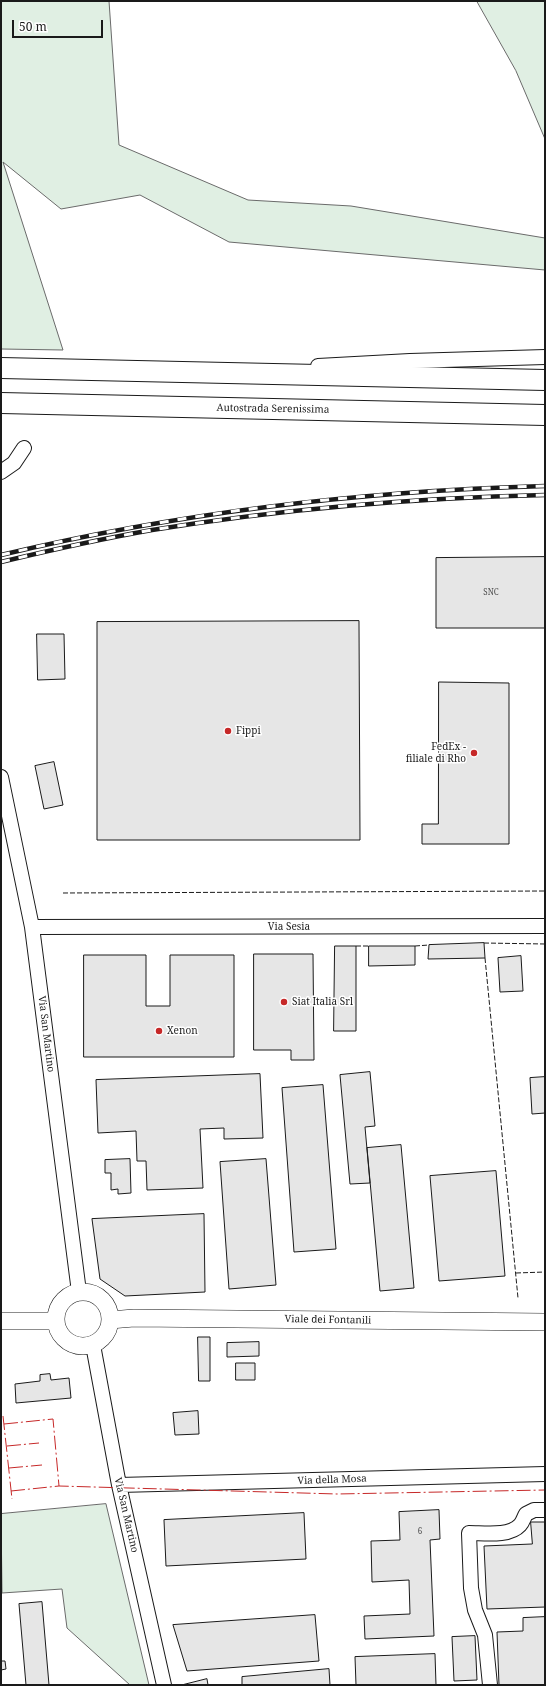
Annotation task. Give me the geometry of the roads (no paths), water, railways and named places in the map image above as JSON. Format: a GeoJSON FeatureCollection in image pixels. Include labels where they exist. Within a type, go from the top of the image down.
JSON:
{"type":"FeatureCollection","features":[{"type":"Feature","properties":{"kind":"highway"},"geometry":{"type":"LineString","coordinates":[[1,368],[545,380]]}},
{"type":"Feature","properties":{"kind":"highway","name":"Autostrada Serenissima"},"geometry":{"type":"LineString","coordinates":[[1,403],[545,415]]}},
{"type":"Feature","properties":{"kind":"main road"},"geometry":{"type":"LineString","coordinates":[[79,1292],[87,1292],[101,1299],[106,1305],[110,1320],[107,1332],[103,1338],[94,1345],[79,1347],[72,1344],[60,1335],[55,1321],[56,1312],[60,1303],[72,1294],[79,1292]]}},
{"type":"Feature","properties":{"kind":"main road","name":"Viale dei Fontanili"},"geometry":{"type":"LineString","coordinates":[[110,1320],[134,1318],[545,1322]]}},
{"type":"Feature","properties":{"kind":"main road"},"geometry":{"type":"LineString","coordinates":[[1,1321],[55,1321]]}},
{"type":"Feature","properties":{"kind":"street"},"geometry":{"type":"LineString","coordinates":[[216,372],[410,361],[545,357]]}},
{"type":"Feature","properties":{"kind":"street"},"geometry":{"type":"LineString","coordinates":[[1,472],[14,463],[24,448]]}},
{"type":"Feature","properties":{"kind":"street","name":"Via San Martino"},"geometry":{"type":"LineString","coordinates":[[1,777],[32,927],[79,1292]]}},
{"type":"Feature","properties":{"kind":"street","name":"Via Sesia"},"geometry":{"type":"LineString","coordinates":[[32,927],[545,926]]}},
{"type":"Feature","properties":{"kind":"street","name":"Via San Martino"},"geometry":{"type":"LineString","coordinates":[[94,1345],[119,1485],[164,1685]]}},
{"type":"Feature","properties":{"kind":"street","name":"Via della Mosa"},"geometry":{"type":"LineString","coordinates":[[119,1485],[545,1474]]}},
{"type":"Feature","properties":{"kind":"street"},"geometry":{"type":"LineString","coordinates":[[490,1685],[485,1635],[475,1610],[471,1588],[470,1533],[504,1532],[513,1530],[520,1525],[526,1514],[534,1510],[545,1510]]}},
{"type":"Feature","properties":{"kind":"railway"},"geometry":{"type":"LineString","coordinates":[[1,555],[136,527],[271,506],[407,493],[545,486]]}},
{"type":"Feature","properties":{"kind":"railway"},"geometry":{"type":"LineString","coordinates":[[1,562],[133,533],[250,516],[299,510],[397,502],[545,495]]}},
{"type":"Feature","properties":{"kind":"place","name":"Fippi"},"geometry":{"type":"Point","coordinates":[228,731]}},
{"type":"Feature","properties":{"kind":"place","name":"FedEx - filiale di Rho"},"geometry":{"type":"Point","coordinates":[474,753]}},
{"type":"Feature","properties":{"kind":"place","name":"Siat Italia Srl"},"geometry":{"type":"Point","coordinates":[284,1002]}},
{"type":"Feature","properties":{"kind":"place","name":"Xenon"},"geometry":{"type":"Point","coordinates":[159,1031]}}]}
